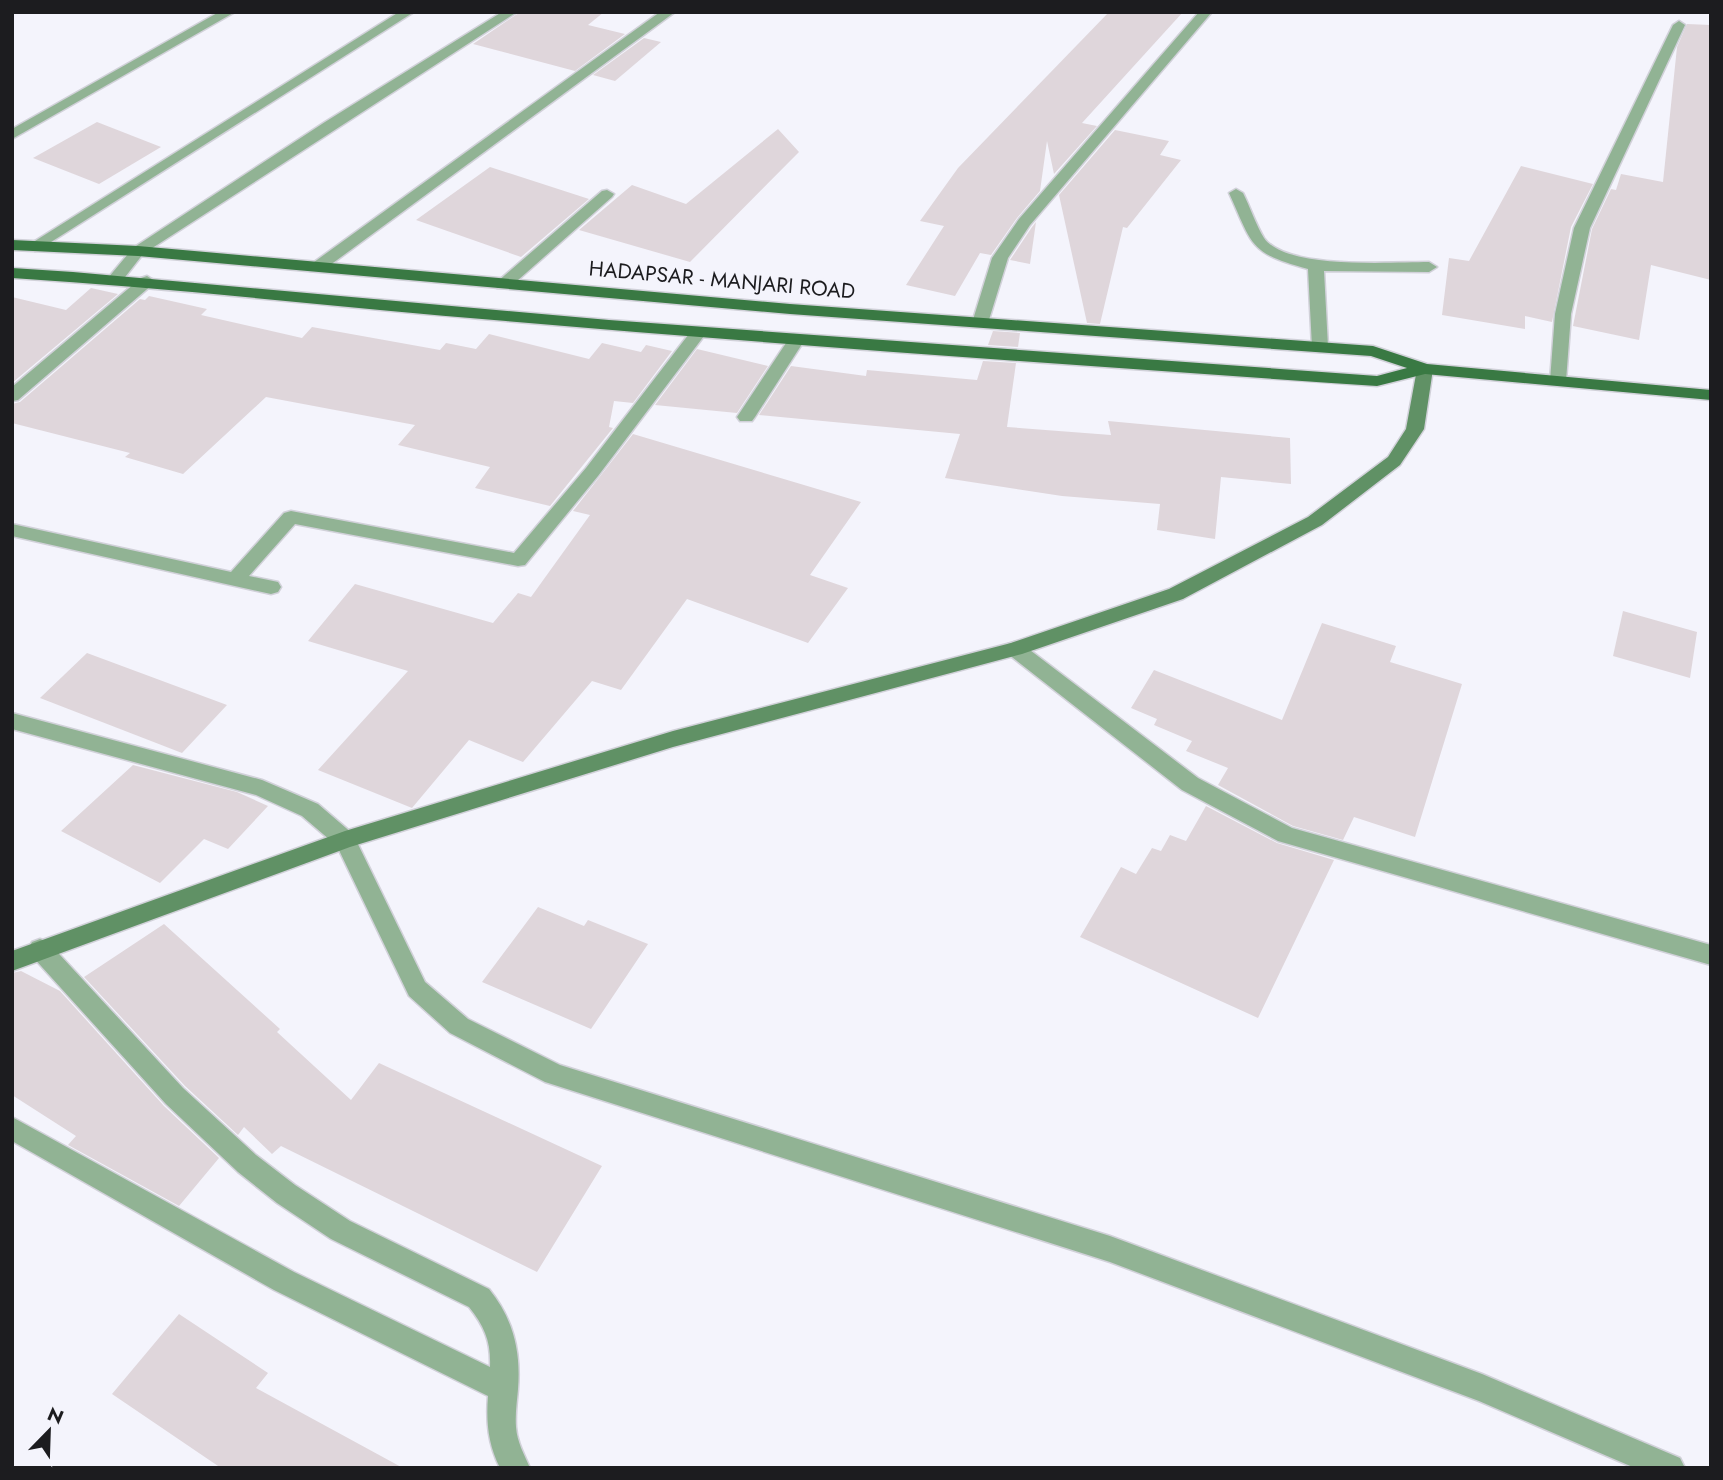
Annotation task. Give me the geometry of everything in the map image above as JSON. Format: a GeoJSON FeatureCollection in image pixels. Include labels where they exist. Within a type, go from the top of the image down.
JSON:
{"type":"FeatureCollection","features":[{"type":"Feature","properties":{"kind":"main road","name":"HADAPSAR - MANJARI ROAD"},"geometry":{"type":"LineString","coordinates":[[12,245],[138,251],[503,285],[1373,351],[1425,369],[1711,395]]}},
{"type":"Feature","properties":{"kind":"main road","name":"HADAPSAR - MANJARI ROAD"},"geometry":{"type":"LineString","coordinates":[[12,273],[116,278],[469,314],[796,341],[1377,381],[1425,369]]}},
{"type":"Feature","properties":{"kind":"street"},"geometry":{"type":"LineString","coordinates":[[12,135],[229,12]]}},
{"type":"Feature","properties":{"kind":"street"},"geometry":{"type":"LineString","coordinates":[[34,246],[408,12]]}},
{"type":"Feature","properties":{"kind":"street"},"geometry":{"type":"LineString","coordinates":[[116,278],[138,251],[330,125],[512,12]]}},
{"type":"Feature","properties":{"kind":"street"},"geometry":{"type":"LineString","coordinates":[[316,268],[669,12]]}},
{"type":"Feature","properties":{"kind":"street"},"geometry":{"type":"LineString","coordinates":[[980,323],[1000,258],[1024,222],[1206,12]]}},
{"type":"Feature","properties":{"kind":"street"},"geometry":{"type":"LineString","coordinates":[[1558,381],[1563,314],[1582,228],[1679,25]]}},
{"type":"Feature","properties":{"kind":"street"},"geometry":{"type":"LineString","coordinates":[[1236,193],[1259,243],[1283,257],[1316,266],[1429,267]]}},
{"type":"Feature","properties":{"kind":"street"},"geometry":{"type":"LineString","coordinates":[[503,285],[607,194]]}},
{"type":"Feature","properties":{"kind":"street"},"geometry":{"type":"LineString","coordinates":[[1316,266],[1320,347]]}},
{"type":"Feature","properties":{"kind":"street"},"geometry":{"type":"LineString","coordinates":[[12,396],[147,281]]}},
{"type":"Feature","properties":{"kind":"street"},"geometry":{"type":"LineString","coordinates":[[234,580],[291,517],[518,560],[592,472],[698,333]]}},
{"type":"Feature","properties":{"kind":"street"},"geometry":{"type":"LineString","coordinates":[[746,417],[796,341]]}},
{"type":"Feature","properties":{"kind":"street"},"geometry":{"type":"LineString","coordinates":[[12,961],[345,839],[673,739],[1015,649],[1176,594],[1315,521],[1394,461],[1415,429],[1425,369]]}},
{"type":"Feature","properties":{"kind":"street"},"geometry":{"type":"LineString","coordinates":[[12,530],[271,587]]}},
{"type":"Feature","properties":{"kind":"street"},"geometry":{"type":"LineString","coordinates":[[1015,649],[1190,784],[1286,835],[1711,955]]}},
{"type":"Feature","properties":{"kind":"street"},"geometry":{"type":"LineString","coordinates":[[12,721],[262,788],[310,810],[345,839],[417,989],[459,1026],[554,1074],[1110,1249],[1482,1388],[1670,1468]]}},
{"type":"Feature","properties":{"kind":"street"},"geometry":{"type":"LineString","coordinates":[[40,949],[157,1077],[254,1169],[328,1223],[478,1298],[498,1323],[506,1348],[502,1433],[516,1468]]}},
{"type":"Feature","properties":{"kind":"street"},"geometry":{"type":"LineString","coordinates":[[12,1128],[284,1281],[504,1389]]}},
{"type":"Feature","properties":{"kind":"building"},"geometry":{"type":"Polygon","coordinates":[[[520,12],[604,12],[588,25],[625,34],[575,71],[473,44],[520,12]]]}},
{"type":"Feature","properties":{"kind":"building"},"geometry":{"type":"Polygon","coordinates":[[[1109,12],[1183,12],[1082,123],[1097,126],[1054,174],[1047,141],[1040,191],[991,255],[980,253],[955,296],[906,285],[944,226],[920,221],[958,168],[1109,12]]]}},
{"type":"Feature","properties":{"kind":"building"},"geometry":{"type":"Polygon","coordinates":[[[1687,24],[1711,25],[1711,280],[1651,265],[1639,340],[1573,326],[1592,229],[1611,189],[1616,190],[1621,174],[1663,182],[1677,47],[1687,24]]]}},
{"type":"Feature","properties":{"kind":"building"},"geometry":{"type":"Polygon","coordinates":[[[644,38],[661,42],[615,81],[593,75],[644,38]]]}},
{"type":"Feature","properties":{"kind":"building"},"geometry":{"type":"Polygon","coordinates":[[[97,122],[161,147],[99,184],[33,158],[97,122]]]}},
{"type":"Feature","properties":{"kind":"building"},"geometry":{"type":"Polygon","coordinates":[[[778,129],[799,152],[690,262],[579,230],[632,185],[686,204],[778,129]]]}},
{"type":"Feature","properties":{"kind":"building"},"geometry":{"type":"Polygon","coordinates":[[[1115,130],[1169,141],[1160,155],[1181,160],[1127,228],[1123,227],[1100,324],[1087,323],[1059,195],[1115,130]]]}},
{"type":"Feature","properties":{"kind":"building"},"geometry":{"type":"Polygon","coordinates":[[[1521,166],[1593,184],[1571,227],[1552,322],[1525,316],[1525,329],[1442,315],[1449,258],[1469,261],[1521,166]]]}},
{"type":"Feature","properties":{"kind":"building"},"geometry":{"type":"Polygon","coordinates":[[[490,167],[589,199],[521,257],[416,220],[490,167]]]}},
{"type":"Feature","properties":{"kind":"building"},"geometry":{"type":"Polygon","coordinates":[[[1036,222],[1030,264],[1010,260],[1032,227],[1036,222]]]}},
{"type":"Feature","properties":{"kind":"building"},"geometry":{"type":"Polygon","coordinates":[[[91,288],[118,294],[12,383],[12,297],[66,310],[91,288]]]}},
{"type":"Feature","properties":{"kind":"building"},"geometry":{"type":"Polygon","coordinates":[[[149,296],[207,309],[201,315],[302,338],[312,327],[440,350],[446,343],[476,349],[489,334],[589,359],[602,343],[641,352],[646,345],[672,351],[633,403],[614,401],[609,427],[613,428],[550,506],[475,488],[490,467],[398,445],[415,425],[266,397],[183,474],[125,457],[130,453],[12,423],[12,404],[20,402],[140,299],[145,300],[149,296]]]}},
{"type":"Feature","properties":{"kind":"building"},"geometry":{"type":"Polygon","coordinates":[[[993,331],[1020,333],[1018,347],[988,345],[993,331]]]}},
{"type":"Feature","properties":{"kind":"building"},"geometry":{"type":"Polygon","coordinates":[[[697,349],[768,366],[737,413],[655,405],[697,349]]]}},
{"type":"Feature","properties":{"kind":"building"},"geometry":{"type":"Polygon","coordinates":[[[983,361],[1016,363],[1007,427],[1111,435],[1108,421],[1290,438],[1291,484],[1221,477],[1215,539],[1157,530],[1160,504],[1062,496],[945,478],[960,434],[759,415],[791,366],[866,376],[867,370],[977,380],[983,361]]]}},
{"type":"Feature","properties":{"kind":"building"},"geometry":{"type":"Polygon","coordinates":[[[633,434],[861,502],[810,575],[848,588],[808,643],[687,599],[621,690],[592,681],[523,762],[469,740],[412,808],[318,770],[408,671],[308,641],[355,584],[493,623],[518,593],[531,597],[590,515],[573,511],[633,434]]]}},
{"type":"Feature","properties":{"kind":"building"},"geometry":{"type":"Polygon","coordinates":[[[1623,611],[1697,632],[1690,678],[1613,656],[1623,611]]]}},
{"type":"Feature","properties":{"kind":"building"},"geometry":{"type":"Polygon","coordinates":[[[1322,623],[1396,646],[1390,662],[1462,684],[1415,837],[1354,817],[1343,840],[1293,826],[1218,785],[1228,768],[1186,751],[1192,741],[1154,725],[1157,719],[1131,708],[1154,670],[1282,720],[1322,623]]]}},
{"type":"Feature","properties":{"kind":"building"},"geometry":{"type":"Polygon","coordinates":[[[87,653],[227,705],[182,753],[40,698],[87,653]]]}},
{"type":"Feature","properties":{"kind":"building"},"geometry":{"type":"Polygon","coordinates":[[[133,765],[237,792],[268,806],[228,849],[204,839],[160,883],[61,831],[133,765]]]}},
{"type":"Feature","properties":{"kind":"building"},"geometry":{"type":"Polygon","coordinates":[[[1206,806],[1277,843],[1334,860],[1258,1018],[1080,937],[1121,867],[1136,874],[1152,848],[1161,851],[1170,835],[1186,841],[1206,806]]]}},
{"type":"Feature","properties":{"kind":"building"},"geometry":{"type":"Polygon","coordinates":[[[538,907],[584,926],[588,920],[648,944],[591,1029],[482,982],[538,907]]]}},
{"type":"Feature","properties":{"kind":"building"},"geometry":{"type":"Polygon","coordinates":[[[164,924],[280,1029],[277,1032],[351,1100],[379,1063],[602,1166],[537,1272],[281,1146],[272,1154],[244,1127],[238,1135],[185,1086],[84,977],[164,924]]]}},
{"type":"Feature","properties":{"kind":"building"},"geometry":{"type":"Polygon","coordinates":[[[21,971],[60,991],[164,1106],[219,1158],[179,1206],[68,1145],[76,1136],[12,1095],[12,973],[21,971]]]}},
{"type":"Feature","properties":{"kind":"building"},"geometry":{"type":"Polygon","coordinates":[[[179,1314],[268,1373],[256,1388],[403,1468],[221,1468],[112,1394],[179,1314]]]}}]}
